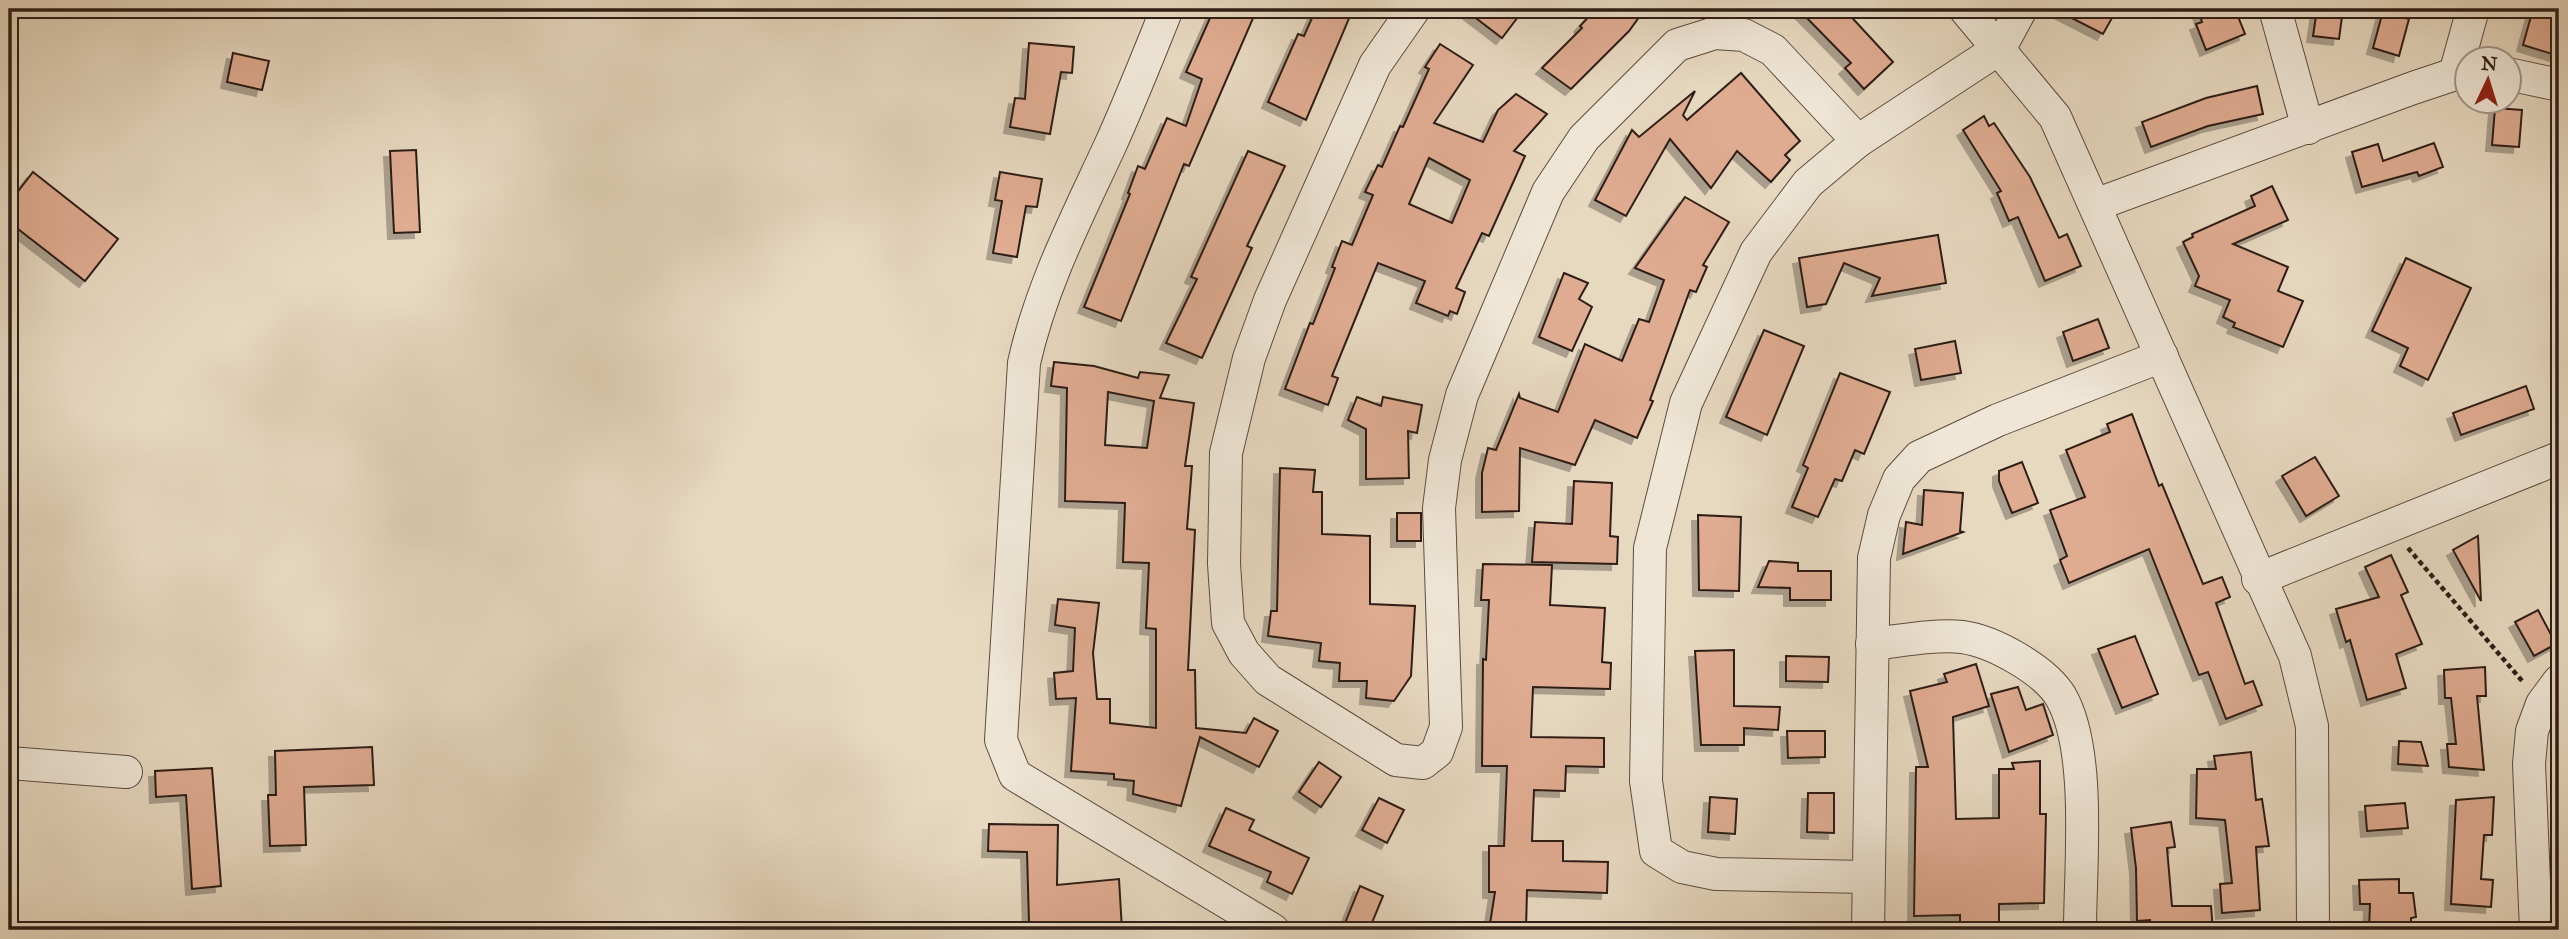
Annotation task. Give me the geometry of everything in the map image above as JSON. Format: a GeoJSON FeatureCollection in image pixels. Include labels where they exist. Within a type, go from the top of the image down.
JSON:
{"type":"FeatureCollection","features":[{"type":"Feature","properties":{"kind":"street"},"geometry":{"type":"LineString","coordinates":[[1167,9],[1125,113],[1045,286],[1034,318],[1024,363],[1001,740],[1015,775],[1273,930]]}},
{"type":"Feature","properties":{"kind":"street"},"geometry":{"type":"LineString","coordinates":[[1414,9],[1375,65],[1270,300],[1249,358],[1226,453],[1224,564],[1228,623],[1244,653],[1268,680],[1396,760],[1423,763],[1437,752],[1446,727],[1440,508],[1445,460],[1462,395],[1548,192],[1584,138],[1677,45],[1715,33],[1744,35],[1773,50],[1858,141]]}},
{"type":"Feature","properties":{"kind":"street"},"geometry":{"type":"LineString","coordinates":[[1965,9],[2055,117],[2258,579],[2295,656],[2312,726],[2314,930]]}},
{"type":"Feature","properties":{"kind":"street"},"geometry":{"type":"LineString","coordinates":[[1867,877],[1716,874],[1682,867],[1656,851],[1646,781],[1650,548],[1686,403],[1756,252],[1808,183],[1858,141],[2000,48],[2021,9]]}},
{"type":"Feature","properties":{"kind":"street"},"geometry":{"type":"LineString","coordinates":[[2275,9],[2308,128]]}},
{"type":"Feature","properties":{"kind":"street"},"geometry":{"type":"LineString","coordinates":[[2466,46],[2473,9]]}},
{"type":"Feature","properties":{"kind":"street"},"geometry":{"type":"LineString","coordinates":[[2095,205],[2452,77]]}},
{"type":"Feature","properties":{"kind":"street"},"geometry":{"type":"LineString","coordinates":[[2522,77],[2559,85]]}},
{"type":"Feature","properties":{"kind":"street"},"geometry":{"type":"LineString","coordinates":[[1868,930],[1874,558],[1884,515],[1899,479],[1919,457],[1998,420],[2162,356]]}},
{"type":"Feature","properties":{"kind":"street"},"geometry":{"type":"LineString","coordinates":[[2258,579],[2559,458]]}},
{"type":"Feature","properties":{"kind":"street"},"geometry":{"type":"LineString","coordinates":[[1872,643],[1960,637],[1993,644],[2028,667],[2060,696],[2072,726],[2081,790],[2080,930]]}},
{"type":"Feature","properties":{"kind":"street"},"geometry":{"type":"LineString","coordinates":[[2536,930],[2529,764],[2532,731],[2551,692]]}},
{"type":"Feature","properties":{"kind":"street"},"geometry":{"type":"LineString","coordinates":[[9,763],[126,772]]}},
{"type":"Feature","properties":{"kind":"path"},"geometry":{"type":"LineString","coordinates":[[2390,526],[2551,692]]}},
{"type":"Feature","properties":{"kind":"building"},"geometry":{"type":"Polygon","coordinates":[[[1214,9],[1257,9],[1189,166],[1184,164],[1121,321],[1084,307],[1130,194],[1128,193],[1138,166],[1145,169],[1167,118],[1186,126],[1202,79],[1186,72],[1214,9]]]}},
{"type":"Feature","properties":{"kind":"building"},"geometry":{"type":"Polygon","coordinates":[[[1316,9],[1353,9],[1306,120],[1268,102],[1298,34],[1304,36],[1316,9]]]}},
{"type":"Feature","properties":{"kind":"building"},"geometry":{"type":"Polygon","coordinates":[[[1464,9],[1524,9],[1502,38],[1464,9]]]}},
{"type":"Feature","properties":{"kind":"building"},"geometry":{"type":"Polygon","coordinates":[[[1596,9],[1645,9],[1629,31],[1571,89],[1542,68],[1582,28],[1580,26],[1596,9]]]}},
{"type":"Feature","properties":{"kind":"building"},"geometry":{"type":"Polygon","coordinates":[[[1798,9],[1844,9],[1893,62],[1864,89],[1845,68],[1851,63],[1798,9]]]}},
{"type":"Feature","properties":{"kind":"building"},"geometry":{"type":"Polygon","coordinates":[[[2054,9],[2117,9],[2103,34],[2054,9]]]}},
{"type":"Feature","properties":{"kind":"building"},"geometry":{"type":"Polygon","coordinates":[[[2198,9],[2235,9],[2245,34],[2206,50],[2196,24],[2202,22],[2198,9]]]}},
{"type":"Feature","properties":{"kind":"building"},"geometry":{"type":"Polygon","coordinates":[[[2317,9],[2343,9],[2339,39],[2313,36],[2317,9]]]}},
{"type":"Feature","properties":{"kind":"building"},"geometry":{"type":"Polygon","coordinates":[[[2533,9],[2559,9],[2559,56],[2523,45],[2533,9]]]}},
{"type":"Feature","properties":{"kind":"building"},"geometry":{"type":"Polygon","coordinates":[[[2383,11],[2409,19],[2399,56],[2373,48],[2383,11]]]}},
{"type":"Feature","properties":{"kind":"building"},"geometry":{"type":"Polygon","coordinates":[[[1029,43],[1074,47],[1072,73],[1061,72],[1050,134],[1010,127],[1015,98],[1025,99],[1029,43]]]}},
{"type":"Feature","properties":{"kind":"building"},"geometry":{"type":"Polygon","coordinates":[[[1440,44],[1473,65],[1434,123],[1483,142],[1498,110],[1516,94],[1547,114],[1514,151],[1525,156],[1489,236],[1482,233],[1456,288],[1465,292],[1457,314],[1450,311],[1448,316],[1416,303],[1425,281],[1378,263],[1332,376],[1338,378],[1328,405],[1285,389],[1310,323],[1313,324],[1335,268],[1332,267],[1342,241],[1352,245],[1373,195],[1365,192],[1378,165],[1382,167],[1400,126],[1403,127],[1429,69],[1425,67],[1440,44]],[[1429,158],[1409,204],[1452,223],[1470,180],[1429,158]]]}},
{"type":"Feature","properties":{"kind":"building"},"geometry":{"type":"Polygon","coordinates":[[[233,53],[269,61],[262,90],[227,82],[233,53]]]}},
{"type":"Feature","properties":{"kind":"building"},"geometry":{"type":"Polygon","coordinates":[[[1741,73],[1800,141],[1785,155],[1790,160],[1771,182],[1737,151],[1711,188],[1670,139],[1626,216],[1595,200],[1632,130],[1639,137],[1695,91],[1683,115],[1687,120],[1741,73]]]}},
{"type":"Feature","properties":{"kind":"building"},"geometry":{"type":"Polygon","coordinates":[[[2257,86],[2263,114],[2208,126],[2151,147],[2142,122],[2206,98],[2257,86]]]}},
{"type":"Feature","properties":{"kind":"building"},"geometry":{"type":"Polygon","coordinates":[[[1984,116],[1989,126],[1994,123],[2030,177],[2059,238],[2067,234],[2081,266],[2045,281],[2018,217],[2009,221],[1997,193],[2001,191],[1963,130],[1984,116]]]}},
{"type":"Feature","properties":{"kind":"building"},"geometry":{"type":"Polygon","coordinates":[[[2494,116],[2522,116],[2519,147],[2492,145],[2494,116]]]}},
{"type":"Feature","properties":{"kind":"building"},"geometry":{"type":"Polygon","coordinates":[[[2434,143],[2443,167],[2419,176],[2417,172],[2362,187],[2352,152],[2378,144],[2383,161],[2434,143]]]}},
{"type":"Feature","properties":{"kind":"building"},"geometry":{"type":"Polygon","coordinates":[[[416,150],[420,232],[394,233],[390,151],[416,150]]]}},
{"type":"Feature","properties":{"kind":"building"},"geometry":{"type":"Polygon","coordinates":[[[1248,151],[1285,166],[1247,246],[1252,248],[1202,358],[1166,343],[1197,279],[1191,277],[1248,151]]]}},
{"type":"Feature","properties":{"kind":"building"},"geometry":{"type":"Polygon","coordinates":[[[33,172],[118,239],[85,281],[9,222],[9,203],[33,172]]]}},
{"type":"Feature","properties":{"kind":"building"},"geometry":{"type":"Polygon","coordinates":[[[1000,172],[1042,179],[1037,207],[1026,206],[1017,257],[993,253],[1002,201],[995,200],[1000,172]]]}},
{"type":"Feature","properties":{"kind":"building"},"geometry":{"type":"Polygon","coordinates":[[[2272,186],[2288,220],[2233,244],[2288,267],[2278,291],[2303,301],[2283,347],[2233,327],[2235,323],[2223,317],[2230,300],[2195,286],[2199,276],[2183,242],[2193,237],[2192,234],[2255,206],[2251,196],[2272,186]]]}},
{"type":"Feature","properties":{"kind":"building"},"geometry":{"type":"Polygon","coordinates":[[[1685,197],[1729,222],[1703,265],[1707,267],[1696,292],[1690,290],[1650,400],[1653,401],[1637,438],[1595,420],[1575,465],[1520,448],[1519,511],[1482,512],[1482,473],[1488,448],[1496,450],[1519,394],[1520,398],[1558,412],[1585,344],[1622,361],[1639,319],[1649,322],[1664,280],[1635,268],[1685,197]]]}},
{"type":"Feature","properties":{"kind":"building"},"geometry":{"type":"Polygon","coordinates":[[[1938,235],[1946,283],[1872,296],[1880,278],[1844,263],[1826,304],[1807,307],[1799,258],[1938,235]]]}},
{"type":"Feature","properties":{"kind":"building"},"geometry":{"type":"Polygon","coordinates":[[[2406,258],[2471,288],[2428,380],[2400,366],[2408,348],[2372,331],[2406,258]]]}},
{"type":"Feature","properties":{"kind":"building"},"geometry":{"type":"Polygon","coordinates":[[[1564,273],[1588,283],[1579,299],[1592,307],[1572,351],[1539,337],[1564,273]]]}},
{"type":"Feature","properties":{"kind":"building"},"geometry":{"type":"Polygon","coordinates":[[[2098,319],[2109,348],[2073,361],[2063,332],[2098,319]]]}},
{"type":"Feature","properties":{"kind":"building"},"geometry":{"type":"Polygon","coordinates":[[[1764,330],[1804,346],[1767,435],[1726,417],[1764,330]]]}},
{"type":"Feature","properties":{"kind":"building"},"geometry":{"type":"Polygon","coordinates":[[[1955,341],[1961,373],[1921,380],[1915,349],[1955,341]]]}},
{"type":"Feature","properties":{"kind":"building"},"geometry":{"type":"Polygon","coordinates":[[[1054,362],[1094,366],[1138,378],[1140,372],[1169,375],[1160,398],[1194,403],[1185,466],[1192,466],[1187,529],[1195,530],[1188,670],[1195,670],[1196,728],[1246,733],[1254,718],[1278,731],[1259,767],[1200,737],[1181,806],[1133,794],[1134,781],[1114,779],[1114,774],[1071,771],[1076,698],[1056,699],[1054,673],[1073,671],[1075,628],[1055,625],[1058,599],[1099,603],[1093,653],[1097,699],[1110,699],[1110,723],[1156,728],[1156,629],[1146,628],[1149,563],[1123,562],[1125,503],[1065,501],[1067,388],[1051,386],[1054,362]],[[1108,392],[1105,445],[1147,448],[1154,401],[1108,392]]]}},
{"type":"Feature","properties":{"kind":"building"},"geometry":{"type":"Polygon","coordinates":[[[1840,373],[1890,392],[1864,454],[1855,450],[1842,481],[1835,479],[1818,517],[1792,507],[1808,468],[1803,465],[1840,373]]]}},
{"type":"Feature","properties":{"kind":"building"},"geometry":{"type":"Polygon","coordinates":[[[2526,386],[2534,409],[2461,435],[2453,413],[2526,386]]]}},
{"type":"Feature","properties":{"kind":"building"},"geometry":{"type":"Polygon","coordinates":[[[1357,397],[1381,406],[1383,397],[1422,405],[1417,433],[1408,431],[1409,478],[1366,479],[1366,429],[1348,420],[1357,397]]]}},
{"type":"Feature","properties":{"kind":"building"},"geometry":{"type":"Polygon","coordinates":[[[2132,414],[2159,486],[2162,484],[2203,584],[2222,577],[2230,597],[2216,603],[2245,684],[2253,681],[2262,705],[2226,719],[2208,672],[2199,675],[2149,549],[2069,583],[2060,560],[2067,556],[2050,510],[2085,497],[2066,450],[2110,432],[2107,424],[2132,414]]]}},
{"type":"Feature","properties":{"kind":"building"},"geometry":{"type":"Polygon","coordinates":[[[2315,457],[2339,496],[2306,516],[2282,476],[2315,457]]]}},
{"type":"Feature","properties":{"kind":"building"},"geometry":{"type":"Polygon","coordinates":[[[2022,462],[2038,503],[2012,513],[1999,481],[1999,471],[2022,462]]]}},
{"type":"Feature","properties":{"kind":"building"},"geometry":{"type":"Polygon","coordinates":[[[1280,468],[1315,470],[1313,492],[1322,492],[1322,534],[1370,536],[1370,604],[1415,606],[1411,676],[1394,701],[1366,698],[1367,681],[1339,681],[1340,663],[1319,661],[1321,643],[1268,636],[1271,611],[1277,611],[1280,468]]]}},
{"type":"Feature","properties":{"kind":"building"},"geometry":{"type":"Polygon","coordinates":[[[1574,481],[1612,483],[1610,536],[1618,537],[1617,564],[1532,562],[1535,522],[1572,524],[1574,481]]]}},
{"type":"Feature","properties":{"kind":"building"},"geometry":{"type":"Polygon","coordinates":[[[1924,490],[1963,493],[1960,531],[1963,532],[1903,554],[1906,522],[1922,525],[1924,490]]]}},
{"type":"Feature","properties":{"kind":"building"},"geometry":{"type":"Polygon","coordinates":[[[1397,513],[1421,513],[1421,541],[1397,541],[1397,513]]]}},
{"type":"Feature","properties":{"kind":"building"},"geometry":{"type":"Polygon","coordinates":[[[1698,515],[1741,517],[1739,591],[1699,590],[1698,515]]]}},
{"type":"Feature","properties":{"kind":"building"},"geometry":{"type":"Polygon","coordinates":[[[2478,536],[2481,601],[2453,550],[2478,536]]]}},
{"type":"Feature","properties":{"kind":"building"},"geometry":{"type":"Polygon","coordinates":[[[2391,555],[2408,592],[2401,595],[2422,644],[2396,654],[2406,688],[2367,700],[2350,640],[2346,642],[2336,609],[2379,597],[2365,567],[2391,555]]]}},
{"type":"Feature","properties":{"kind":"building"},"geometry":{"type":"Polygon","coordinates":[[[1769,561],[1798,563],[1798,571],[1831,571],[1831,600],[1790,600],[1790,588],[1758,587],[1769,561]]]}},
{"type":"Feature","properties":{"kind":"building"},"geometry":{"type":"Polygon","coordinates":[[[1483,564],[1552,565],[1550,605],[1605,608],[1602,662],[1611,663],[1610,689],[1533,687],[1531,737],[1604,738],[1604,767],[1566,766],[1565,791],[1534,790],[1532,841],[1563,841],[1563,861],[1608,862],[1607,893],[1527,890],[1526,930],[1489,930],[1495,892],[1489,892],[1489,846],[1504,846],[1507,766],[1482,766],[1483,659],[1486,660],[1489,600],[1481,600],[1483,564]]]}},
{"type":"Feature","properties":{"kind":"building"},"geometry":{"type":"Polygon","coordinates":[[[2538,610],[2556,644],[2534,656],[2515,622],[2538,610]]]}},
{"type":"Feature","properties":{"kind":"building"},"geometry":{"type":"Polygon","coordinates":[[[2135,636],[2158,694],[2122,708],[2098,649],[2135,636]]]}},
{"type":"Feature","properties":{"kind":"building"},"geometry":{"type":"Polygon","coordinates":[[[1734,650],[1734,706],[1780,707],[1778,730],[1744,728],[1744,745],[1701,745],[1695,651],[1734,650]]]}},
{"type":"Feature","properties":{"kind":"building"},"geometry":{"type":"Polygon","coordinates":[[[1786,656],[1829,657],[1828,682],[1786,681],[1786,656]]]}},
{"type":"Feature","properties":{"kind":"building"},"geometry":{"type":"Polygon","coordinates":[[[1976,664],[1989,706],[1953,717],[1956,819],[1999,818],[1999,769],[2014,769],[2012,763],[2040,761],[2040,814],[2046,814],[2044,903],[1999,904],[1999,925],[1960,925],[1960,915],[1914,916],[1916,767],[1928,767],[1910,691],[1947,682],[1944,674],[1976,664]]]}},
{"type":"Feature","properties":{"kind":"building"},"geometry":{"type":"Polygon","coordinates":[[[2485,667],[2486,696],[2477,696],[2484,770],[2449,767],[2447,744],[2456,744],[2451,698],[2445,698],[2444,670],[2485,667]]]}},
{"type":"Feature","properties":{"kind":"building"},"geometry":{"type":"Polygon","coordinates":[[[2018,687],[2026,710],[2043,704],[2053,735],[2009,752],[1991,694],[2018,687]]]}},
{"type":"Feature","properties":{"kind":"building"},"geometry":{"type":"Polygon","coordinates":[[[1787,731],[1825,731],[1825,757],[1788,758],[1787,731]]]}},
{"type":"Feature","properties":{"kind":"building"},"geometry":{"type":"Polygon","coordinates":[[[2399,741],[2421,742],[2428,766],[2398,764],[2399,741]]]}},
{"type":"Feature","properties":{"kind":"building"},"geometry":{"type":"Polygon","coordinates":[[[372,747],[374,785],[304,787],[306,845],[270,846],[268,795],[276,795],[275,751],[372,747]]]}},
{"type":"Feature","properties":{"kind":"building"},"geometry":{"type":"Polygon","coordinates":[[[2251,752],[2256,800],[2262,799],[2269,846],[2256,847],[2260,910],[2222,913],[2220,884],[2232,883],[2225,820],[2196,818],[2197,769],[2216,769],[2214,756],[2251,752]]]}},
{"type":"Feature","properties":{"kind":"building"},"geometry":{"type":"Polygon","coordinates":[[[1319,762],[1341,777],[1321,807],[1299,792],[1319,762]]]}},
{"type":"Feature","properties":{"kind":"building"},"geometry":{"type":"Polygon","coordinates":[[[212,768],[221,886],[192,889],[186,795],[156,797],[155,771],[212,768]]]}},
{"type":"Feature","properties":{"kind":"building"},"geometry":{"type":"Polygon","coordinates":[[[1808,793],[1834,793],[1834,833],[1807,832],[1808,793]]]}},
{"type":"Feature","properties":{"kind":"building"},"geometry":{"type":"Polygon","coordinates":[[[1710,797],[1737,799],[1735,834],[1708,832],[1710,797]]]}},
{"type":"Feature","properties":{"kind":"building"},"geometry":{"type":"Polygon","coordinates":[[[2494,797],[2492,835],[2484,835],[2481,879],[2493,880],[2491,907],[2451,904],[2456,800],[2494,797]]]}},
{"type":"Feature","properties":{"kind":"building"},"geometry":{"type":"Polygon","coordinates":[[[1379,798],[1404,810],[1387,843],[1362,830],[1379,798]]]}},
{"type":"Feature","properties":{"kind":"building"},"geometry":{"type":"Polygon","coordinates":[[[2405,803],[2408,828],[2367,831],[2365,806],[2405,803]]]}},
{"type":"Feature","properties":{"kind":"building"},"geometry":{"type":"Polygon","coordinates":[[[1226,808],[1254,820],[1249,830],[1309,858],[1292,894],[1267,882],[1271,872],[1209,846],[1226,808]]]}},
{"type":"Feature","properties":{"kind":"building"},"geometry":{"type":"Polygon","coordinates":[[[2171,822],[2175,847],[2167,848],[2172,906],[2211,906],[2213,930],[2151,930],[2150,920],[2137,921],[2136,868],[2131,828],[2171,822]]]}},
{"type":"Feature","properties":{"kind":"building"},"geometry":{"type":"Polygon","coordinates":[[[989,824],[1058,825],[1057,885],[1119,879],[1122,930],[1033,930],[1033,923],[1029,923],[1027,852],[988,851],[989,824]]]}},
{"type":"Feature","properties":{"kind":"building"},"geometry":{"type":"Polygon","coordinates":[[[2399,879],[2399,893],[2413,893],[2416,917],[2411,918],[2411,930],[2369,930],[2370,904],[2360,904],[2359,880],[2399,879]]]}},
{"type":"Feature","properties":{"kind":"building"},"geometry":{"type":"Polygon","coordinates":[[[1360,886],[1383,896],[1369,930],[1345,923],[1360,886]]]}}]}
